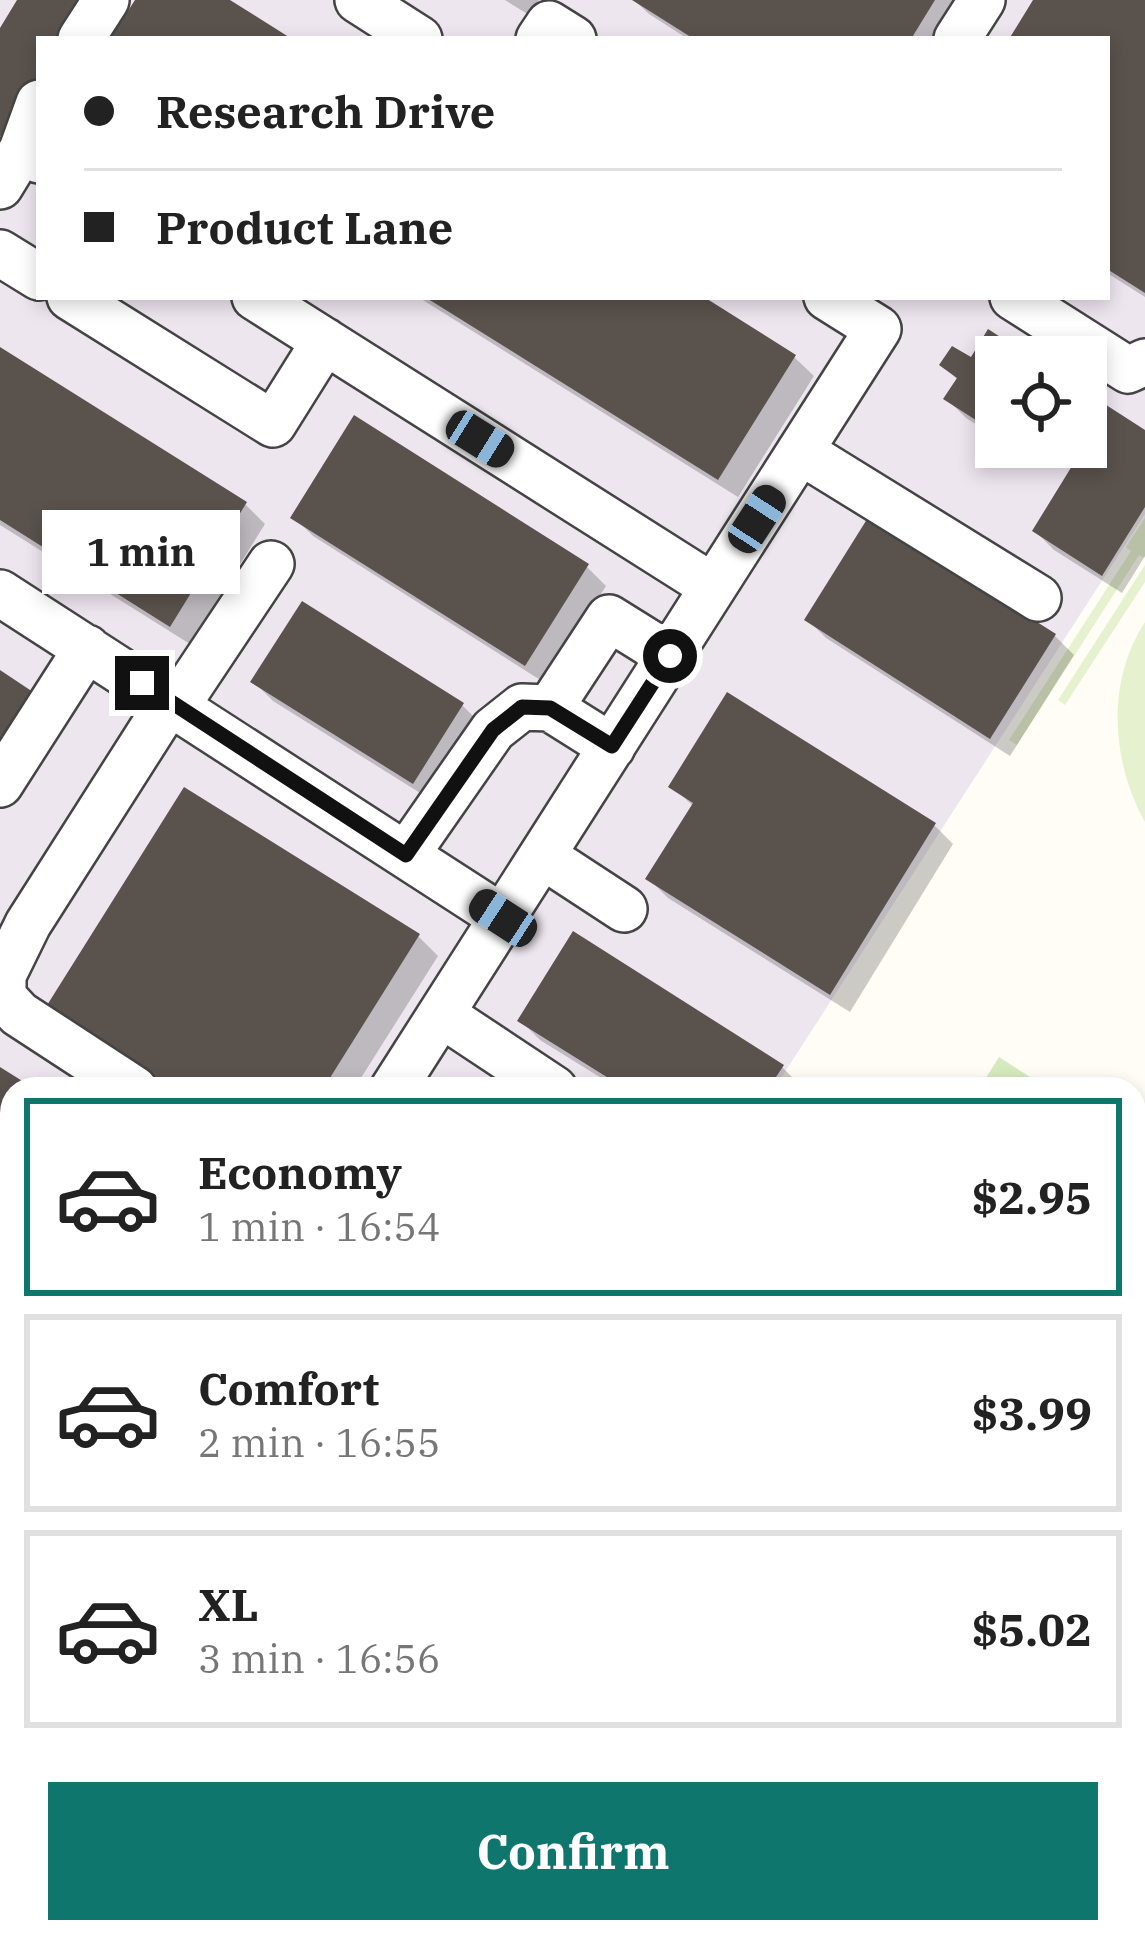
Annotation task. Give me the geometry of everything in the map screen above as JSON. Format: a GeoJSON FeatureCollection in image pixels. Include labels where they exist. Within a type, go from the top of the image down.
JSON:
{"type":"FeatureCollection","features":[{"type":"Feature","properties":{"kind":"street"},"geometry":{"type":"LineString","coordinates":[[82,36],[106,0]]}},
{"type":"Feature","properties":{"kind":"street"},"geometry":{"type":"LineString","coordinates":[[358,0],[414,36]]}},
{"type":"Feature","properties":{"kind":"street"},"geometry":{"type":"LineString","coordinates":[[959,36],[982,0]]}},
{"type":"Feature","properties":{"kind":"street"},"geometry":{"type":"LineString","coordinates":[[20,166],[36,113]]}},
{"type":"Feature","properties":{"kind":"street"},"geometry":{"type":"LineString","coordinates":[[0,253],[36,276]]}},
{"type":"Feature","properties":{"kind":"street"},"geometry":{"type":"LineString","coordinates":[[75,300],[273,424],[325,341]]}},
{"type":"Feature","properties":{"kind":"street"},"geometry":{"type":"LineString","coordinates":[[261,300],[713,587]]}},
{"type":"Feature","properties":{"kind":"street"},"geometry":{"type":"LineString","coordinates":[[401,1077],[878,329],[832,300]]}},
{"type":"Feature","properties":{"kind":"street"},"geometry":{"type":"LineString","coordinates":[[1018,300],[1128,370],[1145,362]]}},
{"type":"Feature","properties":{"kind":"street"},"geometry":{"type":"LineString","coordinates":[[800,451],[1038,598]]}},
{"type":"Feature","properties":{"kind":"street"},"geometry":{"type":"LineString","coordinates":[[116,1077],[19,1014],[3,997],[3,975],[28,924],[271,564]]}},
{"type":"Feature","properties":{"kind":"street"},"geometry":{"type":"LineString","coordinates":[[0,593],[503,918]]}},
{"type":"Feature","properties":{"kind":"street"},"geometry":{"type":"LineString","coordinates":[[550,708],[609,618],[670,656]]}},
{"type":"Feature","properties":{"kind":"street"},"geometry":{"type":"LineString","coordinates":[[0,784],[87,648]]}},
{"type":"Feature","properties":{"kind":"street"},"geometry":{"type":"LineString","coordinates":[[406,855],[493,730],[522,707],[550,708],[612,746]]}},
{"type":"Feature","properties":{"kind":"street"},"geometry":{"type":"LineString","coordinates":[[543,856],[624,909]]}},
{"type":"Feature","properties":{"kind":"street"},"geometry":{"type":"LineString","coordinates":[[441,1014],[536,1077]]}},
{"type":"Feature","properties":{"kind":"shaded area"},"geometry":{"type":"Polygon","coordinates":[[[0,0],[1145,0],[1145,514],[782,1077],[0,1077],[0,0]]]}},
{"type":"Feature","properties":{"kind":"green space"},"geometry":{"type":"Polygon","coordinates":[[[1145,518],[1145,558],[1139,555],[1017,745],[1009,740],[1131,551],[1126,547],[1145,518]]]}},
{"type":"Feature","properties":{"kind":"green space"},"geometry":{"type":"Polygon","coordinates":[[[1145,565],[1145,582],[1065,705],[1058,700],[1145,565]]]}},
{"type":"Feature","properties":{"kind":"green space"},"geometry":{"type":"Polygon","coordinates":[[[1145,622],[1145,822],[1125,773],[1118,722],[1124,670],[1145,622]]]}},
{"type":"Feature","properties":{"kind":"green space"},"geometry":{"type":"Polygon","coordinates":[[[999,1057],[1030,1077],[986,1077],[999,1057]]]}},
{"type":"Feature","properties":{"kind":"building"},"geometry":{"type":"Polygon","coordinates":[[[17,0],[86,0],[63,36],[36,36],[36,80],[0,137],[0,28],[17,0]]]}},
{"type":"Feature","properties":{"kind":"building"},"geometry":{"type":"Polygon","coordinates":[[[135,0],[230,0],[287,36],[112,36],[135,0]]]}},
{"type":"Feature","properties":{"kind":"building"},"geometry":{"type":"Polygon","coordinates":[[[632,0],[935,0],[913,36],[689,36],[632,0]]]}},
{"type":"Feature","properties":{"kind":"building"},"geometry":{"type":"Polygon","coordinates":[[[1033,0],[1145,0],[1145,293],[1110,271],[1110,36],[1011,36],[1033,0]]]}},
{"type":"Feature","properties":{"kind":"building"},"geometry":{"type":"Polygon","coordinates":[[[430,300],[709,300],[796,355],[718,480],[430,300]]]}},
{"type":"Feature","properties":{"kind":"building"},"geometry":{"type":"Polygon","coordinates":[[[952,346],[971,357],[975,350],[975,420],[943,399],[957,378],[939,365],[952,346]]]}},
{"type":"Feature","properties":{"kind":"building"},"geometry":{"type":"Polygon","coordinates":[[[0,347],[247,502],[170,627],[0,520],[0,347]]]}},
{"type":"Feature","properties":{"kind":"building"},"geometry":{"type":"Polygon","coordinates":[[[1107,406],[1145,430],[1145,507],[1102,576],[1032,531],[1071,468],[1107,468],[1107,406]]]}},
{"type":"Feature","properties":{"kind":"building"},"geometry":{"type":"Polygon","coordinates":[[[354,415],[589,564],[525,666],[290,518],[354,415]]]}},
{"type":"Feature","properties":{"kind":"building"},"geometry":{"type":"Polygon","coordinates":[[[869,516],[1056,634],[990,739],[804,620],[869,516]]]}},
{"type":"Feature","properties":{"kind":"building"},"geometry":{"type":"Polygon","coordinates":[[[302,601],[464,703],[413,784],[250,682],[302,601]]]}},
{"type":"Feature","properties":{"kind":"building"},"geometry":{"type":"Polygon","coordinates":[[[0,670],[36,694],[0,752],[0,670]]]}},
{"type":"Feature","properties":{"kind":"building"},"geometry":{"type":"Polygon","coordinates":[[[727,692],[936,823],[830,995],[645,879],[693,803],[668,787],[727,692]]]}},
{"type":"Feature","properties":{"kind":"building"},"geometry":{"type":"Polygon","coordinates":[[[184,787],[420,934],[331,1077],[153,1077],[44,1010],[184,787]]]}},
{"type":"Feature","properties":{"kind":"building"},"geometry":{"type":"Polygon","coordinates":[[[573,931],[784,1065],[776,1077],[607,1077],[517,1021],[573,931]]]}},
{"type":"Feature","properties":{"kind":"route"},"geometry":{"type":"LineString","coordinates":[[142,683],[406,855],[493,730],[522,707],[550,708],[612,746],[670,656]]}}]}
